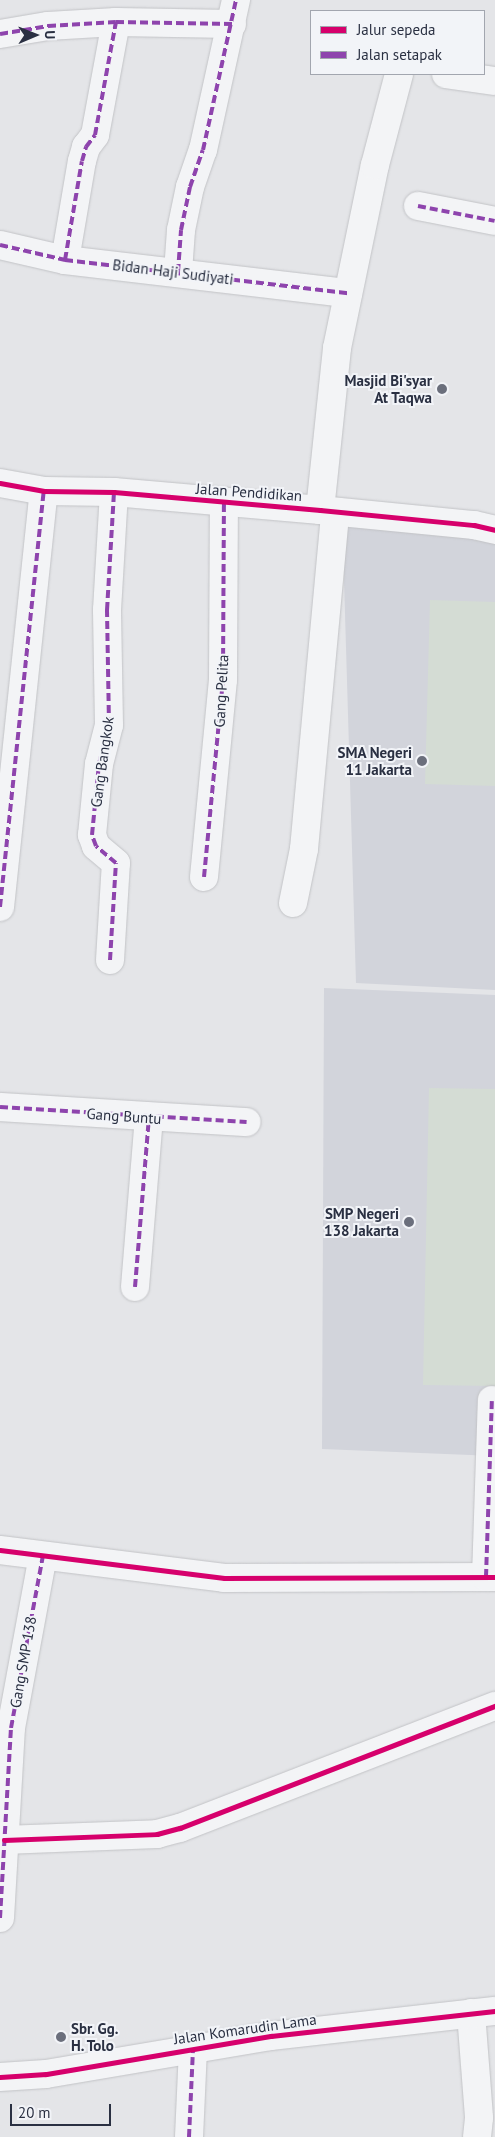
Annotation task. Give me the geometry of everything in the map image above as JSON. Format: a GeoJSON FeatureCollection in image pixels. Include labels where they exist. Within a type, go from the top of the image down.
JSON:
{"type":"FeatureCollection","features":[{"type":"Feature","properties":{"kind":"street"},"geometry":{"type":"LineString","coordinates":[[0,34],[48,26],[234,12],[203,150],[190,187],[181,230],[178,272]]}},
{"type":"Feature","properties":{"kind":"street"},"geometry":{"type":"LineString","coordinates":[[65,260],[82,161],[86,147],[95,135],[116,22]]}},
{"type":"Feature","properties":{"kind":"street"},"geometry":{"type":"LineString","coordinates":[[293,903],[304,849],[337,348],[374,165],[399,75]]}},
{"type":"Feature","properties":{"kind":"street"},"geometry":{"type":"LineString","coordinates":[[453,75],[495,81]]}},
{"type":"Feature","properties":{"kind":"street"},"geometry":{"type":"LineString","coordinates":[[418,206],[495,221]]}},
{"type":"Feature","properties":{"kind":"street","name":"Bidan Haji Sudiyati"},"geometry":{"type":"LineString","coordinates":[[0,246],[65,260],[348,293]]}},
{"type":"Feature","properties":{"kind":"street","name":"Jalan Pendidikan"},"geometry":{"type":"LineString","coordinates":[[0,483],[44,491],[114,492],[224,503],[327,510],[474,525],[495,530]]}},
{"type":"Feature","properties":{"kind":"street"},"geometry":{"type":"LineString","coordinates":[[1,895],[44,491]]}},
{"type":"Feature","properties":{"kind":"street","name":"Gang Bangkok"},"geometry":{"type":"LineString","coordinates":[[110,960],[116,863],[96,846],[92,835],[99,764],[109,725],[107,610],[114,492]]}},
{"type":"Feature","properties":{"kind":"street","name":"Gang Pelita"},"geometry":{"type":"LineString","coordinates":[[204,877],[223,680],[224,503]]}},
{"type":"Feature","properties":{"kind":"street","name":"Gang Buntu"},"geometry":{"type":"LineString","coordinates":[[0,1107],[149,1118],[247,1122]]}},
{"type":"Feature","properties":{"kind":"street"},"geometry":{"type":"LineString","coordinates":[[135,1287],[149,1118]]}},
{"type":"Feature","properties":{"kind":"street"},"geometry":{"type":"LineString","coordinates":[[0,1550],[224,1578],[490,1578],[492,1400]]}},
{"type":"Feature","properties":{"kind":"street","name":"Gang SMP 138"},"geometry":{"type":"LineString","coordinates":[[0,1918],[11,1728],[43,1556]]}},
{"type":"Feature","properties":{"kind":"street"},"geometry":{"type":"LineString","coordinates":[[4,1840],[157,1834],[180,1828],[495,1706]]}},
{"type":"Feature","properties":{"kind":"street"},"geometry":{"type":"LineString","coordinates":[[477,2137],[483,2012]]}},
{"type":"Feature","properties":{"kind":"street","name":"Jalan Komarudin Lama"},"geometry":{"type":"LineString","coordinates":[[0,2077],[46,2074],[193,2048],[483,2012]]}},
{"type":"Feature","properties":{"kind":"street"},"geometry":{"type":"LineString","coordinates":[[188,2137],[193,2048]]}},
{"type":"Feature","properties":{"kind":"shaded area","name":"SMA Negeri 11 Jakarta"},"geometry":{"type":"Polygon","coordinates":[[[342,513],[495,539],[495,990],[356,983],[342,513]]]}},
{"type":"Feature","properties":{"kind":"shaded area"},"geometry":{"type":"Polygon","coordinates":[[[430,600],[495,602],[495,786],[425,784],[430,600]]]}},
{"type":"Feature","properties":{"kind":"shaded area","name":"SMP Negeri 138 Jakarta"},"geometry":{"type":"Polygon","coordinates":[[[324,988],[495,995],[495,1456],[322,1449],[324,988]]]}},
{"type":"Feature","properties":{"kind":"shaded area"},"geometry":{"type":"Polygon","coordinates":[[[429,1088],[495,1089],[495,1386],[423,1385],[429,1088]]]}},
{"type":"Feature","properties":{"kind":"marked path"},"geometry":{"type":"LineString","coordinates":[[178,272],[181,230],[190,187],[203,150],[236,0]]}},
{"type":"Feature","properties":{"kind":"marked path"},"geometry":{"type":"LineString","coordinates":[[0,34],[48,26],[116,22],[232,24]]}},
{"type":"Feature","properties":{"kind":"marked path"},"geometry":{"type":"LineString","coordinates":[[65,260],[82,161],[86,147],[95,135],[116,22]]}},
{"type":"Feature","properties":{"kind":"marked path"},"geometry":{"type":"LineString","coordinates":[[418,206],[495,221]]}},
{"type":"Feature","properties":{"kind":"marked path"},"geometry":{"type":"LineString","coordinates":[[0,245],[65,260],[348,293]]}},
{"type":"Feature","properties":{"kind":"marked path"},"geometry":{"type":"LineString","coordinates":[[0,907],[44,491]]}},
{"type":"Feature","properties":{"kind":"marked path"},"geometry":{"type":"LineString","coordinates":[[110,960],[116,863],[96,846],[92,835],[99,764],[109,725],[107,610],[114,492]]}},
{"type":"Feature","properties":{"kind":"marked path"},"geometry":{"type":"LineString","coordinates":[[204,877],[223,680],[224,503]]}},
{"type":"Feature","properties":{"kind":"marked path"},"geometry":{"type":"LineString","coordinates":[[0,1107],[247,1122]]}},
{"type":"Feature","properties":{"kind":"marked path"},"geometry":{"type":"LineString","coordinates":[[135,1287],[149,1118]]}},
{"type":"Feature","properties":{"kind":"marked path"},"geometry":{"type":"LineString","coordinates":[[486,1577],[492,1400]]}},
{"type":"Feature","properties":{"kind":"marked path"},"geometry":{"type":"LineString","coordinates":[[0,1918],[11,1728],[43,1556]]}},
{"type":"Feature","properties":{"kind":"marked path"},"geometry":{"type":"LineString","coordinates":[[189,2137],[193,2048]]}},
{"type":"Feature","properties":{"kind":"cycle path"},"geometry":{"type":"LineString","coordinates":[[0,483],[44,491],[114,492],[474,525],[495,530]]}},
{"type":"Feature","properties":{"kind":"cycle path"},"geometry":{"type":"LineString","coordinates":[[0,1550],[224,1578],[495,1577]]}},
{"type":"Feature","properties":{"kind":"cycle path"},"geometry":{"type":"LineString","coordinates":[[4,1840],[157,1834],[180,1828],[495,1706]]}},
{"type":"Feature","properties":{"kind":"cycle path"},"geometry":{"type":"LineString","coordinates":[[0,2077],[46,2074],[271,2036],[495,2011]]}},
{"type":"Feature","properties":{"kind":"place","name":"Masjid Bi'syar At Taqwa"},"geometry":{"type":"Point","coordinates":[442,389]}},
{"type":"Feature","properties":{"kind":"place","name":"SMA Negeri 11 Jakarta"},"geometry":{"type":"Point","coordinates":[422,761]}},
{"type":"Feature","properties":{"kind":"place","name":"SMP Negeri 138 Jakarta"},"geometry":{"type":"Point","coordinates":[409,1222]}},
{"type":"Feature","properties":{"kind":"place","name":"Sbr. Gg. H. Tolo"},"geometry":{"type":"Point","coordinates":[61,2037]}}]}
